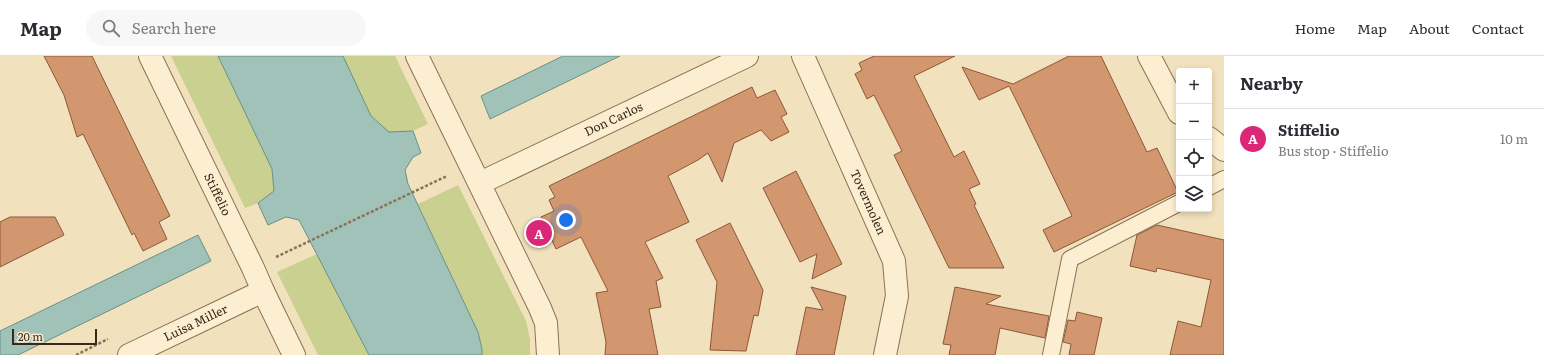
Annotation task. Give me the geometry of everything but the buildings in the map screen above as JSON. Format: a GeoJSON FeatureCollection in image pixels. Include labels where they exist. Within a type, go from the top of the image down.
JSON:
{"type":"FeatureCollection","features":[{"type":"Feature","properties":{"kind":"street","name":"Stiffelio"},"geometry":{"type":"LineString","coordinates":[[150,56],[254,268],[263,291],[294,355]]}},
{"type":"Feature","properties":{"kind":"street"},"geometry":{"type":"LineString","coordinates":[[417,56],[540,308],[546,323],[548,355]]}},
{"type":"Feature","properties":{"kind":"street","name":"Don Carlos"},"geometry":{"type":"LineString","coordinates":[[480,184],[747,56]]}},
{"type":"Feature","properties":{"kind":"street","name":"Tovermolen"},"geometry":{"type":"LineString","coordinates":[[803,56],[894,261],[896,296],[884,355]]}},
{"type":"Feature","properties":{"kind":"street"},"geometry":{"type":"LineString","coordinates":[[1149,56],[1176,107]]}},
{"type":"Feature","properties":{"kind":"street"},"geometry":{"type":"LineString","coordinates":[[1212,140],[1224,150]]}},
{"type":"Feature","properties":{"kind":"street","name":"Luisa Miller"},"geometry":{"type":"LineString","coordinates":[[129,355],[263,291]]}},
{"type":"Feature","properties":{"kind":"lane"},"geometry":{"type":"LineString","coordinates":[[1212,185],[1224,179]]}},
{"type":"Feature","properties":{"kind":"lane"},"geometry":{"type":"LineString","coordinates":[[1051,355],[1070,259],[1176,205]]}},
{"type":"Feature","properties":{"kind":"path"},"geometry":{"type":"LineString","coordinates":[[271,259],[448,176]]}},
{"type":"Feature","properties":{"kind":"green space"},"geometry":{"type":"Polygon","coordinates":[[[171,56],[218,56],[272,169],[274,191],[258,203],[245,208],[171,56]]]}},
{"type":"Feature","properties":{"kind":"green space"},"geometry":{"type":"Polygon","coordinates":[[[343,56],[395,56],[428,124],[413,131],[389,132],[371,116],[343,56]]]}},
{"type":"Feature","properties":{"kind":"green space"},"geometry":{"type":"Polygon","coordinates":[[[458,185],[526,321],[530,339],[530,355],[482,355],[478,332],[418,204],[458,185]]]}},
{"type":"Feature","properties":{"kind":"green space"},"geometry":{"type":"Polygon","coordinates":[[[317,254],[369,355],[318,355],[277,272],[317,254]]]}},
{"type":"Feature","properties":{"kind":"water"},"geometry":{"type":"Polygon","coordinates":[[[218,56],[343,56],[371,116],[389,132],[413,131],[421,153],[413,157],[405,170],[408,184],[478,332],[482,355],[369,355],[299,220],[286,217],[268,225],[258,203],[274,191],[272,169],[218,56]]]}},
{"type":"Feature","properties":{"kind":"water"},"geometry":{"type":"Polygon","coordinates":[[[563,56],[620,56],[490,119],[481,96],[563,56]]]}},
{"type":"Feature","properties":{"kind":"water"},"geometry":{"type":"Polygon","coordinates":[[[198,235],[211,261],[18,355],[0,355],[0,331],[198,235]]]}},
{"type":"Feature","properties":{"kind":"place","name":"Stiffelio"},"geometry":{"type":"Point","coordinates":[539,233]}}]}
